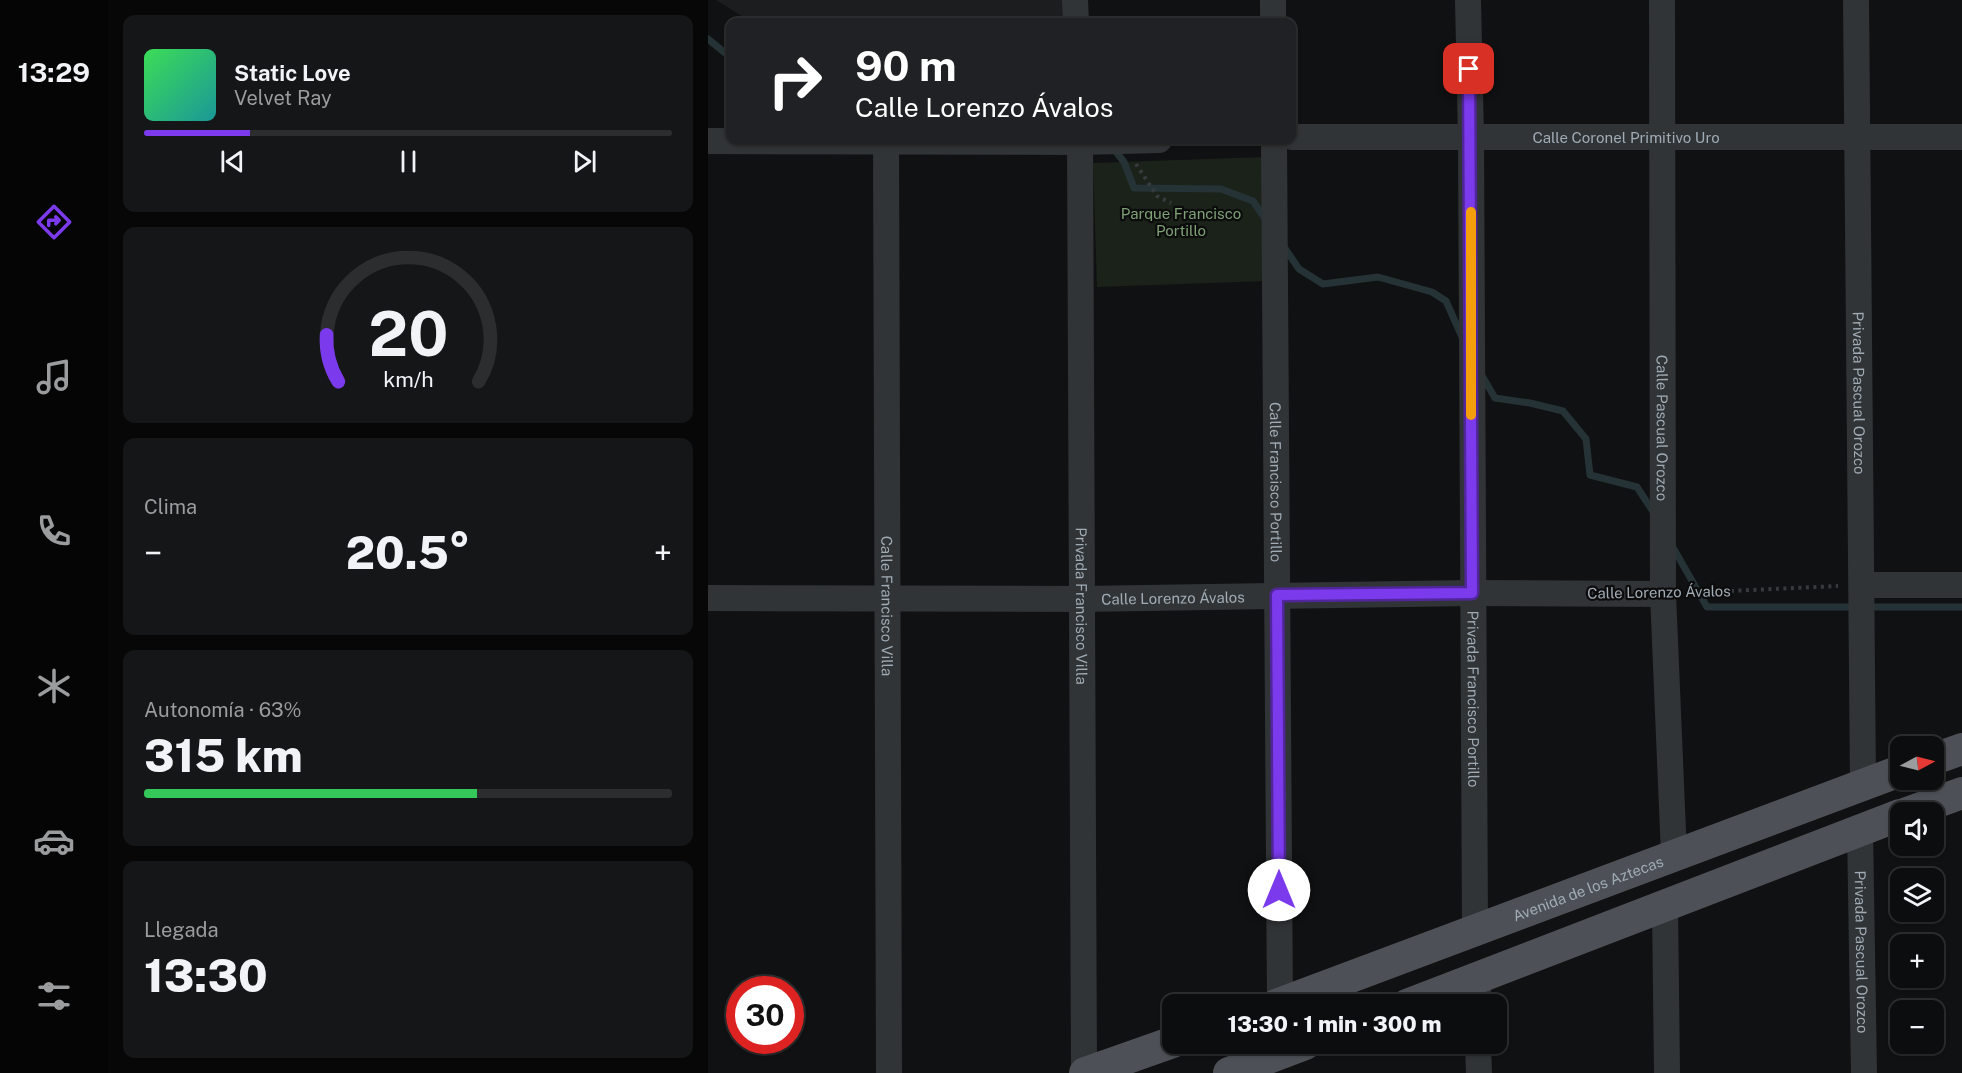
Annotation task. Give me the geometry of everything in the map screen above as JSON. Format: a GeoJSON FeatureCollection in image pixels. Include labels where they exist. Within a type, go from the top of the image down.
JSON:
{"type":"FeatureCollection","features":[{"type":"Feature","properties":{"kind":"main road"},"geometry":{"type":"LineString","coordinates":[[1944,755],[1962,749]]}},
{"type":"Feature","properties":{"kind":"main road","name":"Avenida de los Aztecas"},"geometry":{"type":"LineString","coordinates":[[1305,994],[1890,775]]}},
{"type":"Feature","properties":{"kind":"main road"},"geometry":{"type":"LineString","coordinates":[[1937,802],[1962,793]]}},
{"type":"Feature","properties":{"kind":"main road"},"geometry":{"type":"LineString","coordinates":[[1478,992],[1665,906],[1890,819]]}},
{"type":"Feature","properties":{"kind":"main road"},"geometry":{"type":"LineString","coordinates":[[1084,1073],[1162,1046]]}},
{"type":"Feature","properties":{"kind":"main road"},"geometry":{"type":"LineString","coordinates":[[1229,1073],[1285,1054]]}},
{"type":"Feature","properties":{"kind":"street"},"geometry":{"type":"LineString","coordinates":[[1075,0],[1076,18]]}},
{"type":"Feature","properties":{"kind":"street"},"geometry":{"type":"LineString","coordinates":[[1273,0],[1273,18]]}},
{"type":"Feature","properties":{"kind":"street","name":"Privada Francisco Portillo"},"geometry":{"type":"LineString","coordinates":[[1468,0],[1471,137],[1475,930]]}},
{"type":"Feature","properties":{"kind":"street","name":"Calle Pascual Orozco"},"geometry":{"type":"LineString","coordinates":[[1662,0],[1663,594],[1674,855]]}},
{"type":"Feature","properties":{"kind":"street","name":"Privada Pascual Orozco"},"geometry":{"type":"LineString","coordinates":[[1856,0],[1863,784]]}},
{"type":"Feature","properties":{"kind":"street","name":"Calle Coronel Primitivo Uro"},"geometry":{"type":"LineString","coordinates":[[1296,137],[1962,137]]}},
{"type":"Feature","properties":{"kind":"street"},"geometry":{"type":"LineString","coordinates":[[708,141],[726,141]]}},
{"type":"Feature","properties":{"kind":"street","name":"Calle Francisco Villa"},"geometry":{"type":"LineString","coordinates":[[886,144],[889,1073]]}},
{"type":"Feature","properties":{"kind":"street","name":"Privada Francisco Villa"},"geometry":{"type":"LineString","coordinates":[[1080,144],[1084,1073]]}},
{"type":"Feature","properties":{"kind":"street","name":"Calle Francisco Portillo"},"geometry":{"type":"LineString","coordinates":[[1274,144],[1279,994]]}},
{"type":"Feature","properties":{"kind":"street"},"geometry":{"type":"LineString","coordinates":[[1862,585],[1962,585]]}},
{"type":"Feature","properties":{"kind":"street","name":"Calle Lorenzo Ávalos"},"geometry":{"type":"LineString","coordinates":[[708,598],[1081,599],[1472,593],[1663,594]]}},
{"type":"Feature","properties":{"kind":"street","name":"Privada Pascual Orozco"},"geometry":{"type":"LineString","coordinates":[[1860,830],[1864,1073]]}},
{"type":"Feature","properties":{"kind":"street"},"geometry":{"type":"LineString","coordinates":[[1665,906],[1667,1073]]}},
{"type":"Feature","properties":{"kind":"street"},"geometry":{"type":"LineString","coordinates":[[1478,1054],[1479,1073]]}},
{"type":"Feature","properties":{"kind":"path"},"geometry":{"type":"LineString","coordinates":[[1124,144],[1157,196],[1171,203]]}},
{"type":"Feature","properties":{"kind":"path","name":"Calle Lorenzo Ávalos"},"geometry":{"type":"LineString","coordinates":[[1663,594],[1862,585]]}},
{"type":"Feature","properties":{"kind":"shaded area"},"geometry":{"type":"Polygon","coordinates":[[[716,0],[1064,0],[1065,18],[745,18],[716,0]]]}},
{"type":"Feature","properties":{"kind":"green space","name":"Parque Francisco Portillo"},"geometry":{"type":"Polygon","coordinates":[[[1264,157],[1268,281],[1097,287],[1093,163],[1264,157]]]}},
{"type":"Feature","properties":{"kind":"waterway"},"geometry":{"type":"LineString","coordinates":[[708,39],[726,54]]}},
{"type":"Feature","properties":{"kind":"waterway"},"geometry":{"type":"LineString","coordinates":[[1113,148],[1124,162],[1134,188],[1221,189],[1253,201],[1266,220]]}},
{"type":"Feature","properties":{"kind":"waterway"},"geometry":{"type":"LineString","coordinates":[[1282,244],[1299,269],[1323,284],[1378,277],[1432,292],[1446,301],[1462,337]]}},
{"type":"Feature","properties":{"kind":"waterway"},"geometry":{"type":"LineString","coordinates":[[1481,374],[1495,398],[1563,411],[1586,439],[1590,475],[1637,487],[1654,513]]}},
{"type":"Feature","properties":{"kind":"waterway"},"geometry":{"type":"LineString","coordinates":[[1671,544],[1707,607],[1962,607]]}},
{"type":"Feature","properties":{"kind":"slow traffic"},"geometry":{"type":"LineString","coordinates":[[1471,212],[1471,415]]}},
{"type":"Feature","properties":{"kind":"route"},"geometry":{"type":"LineString","coordinates":[[1279,890],[1277,595],[1472,593],[1469,69]]}}]}
